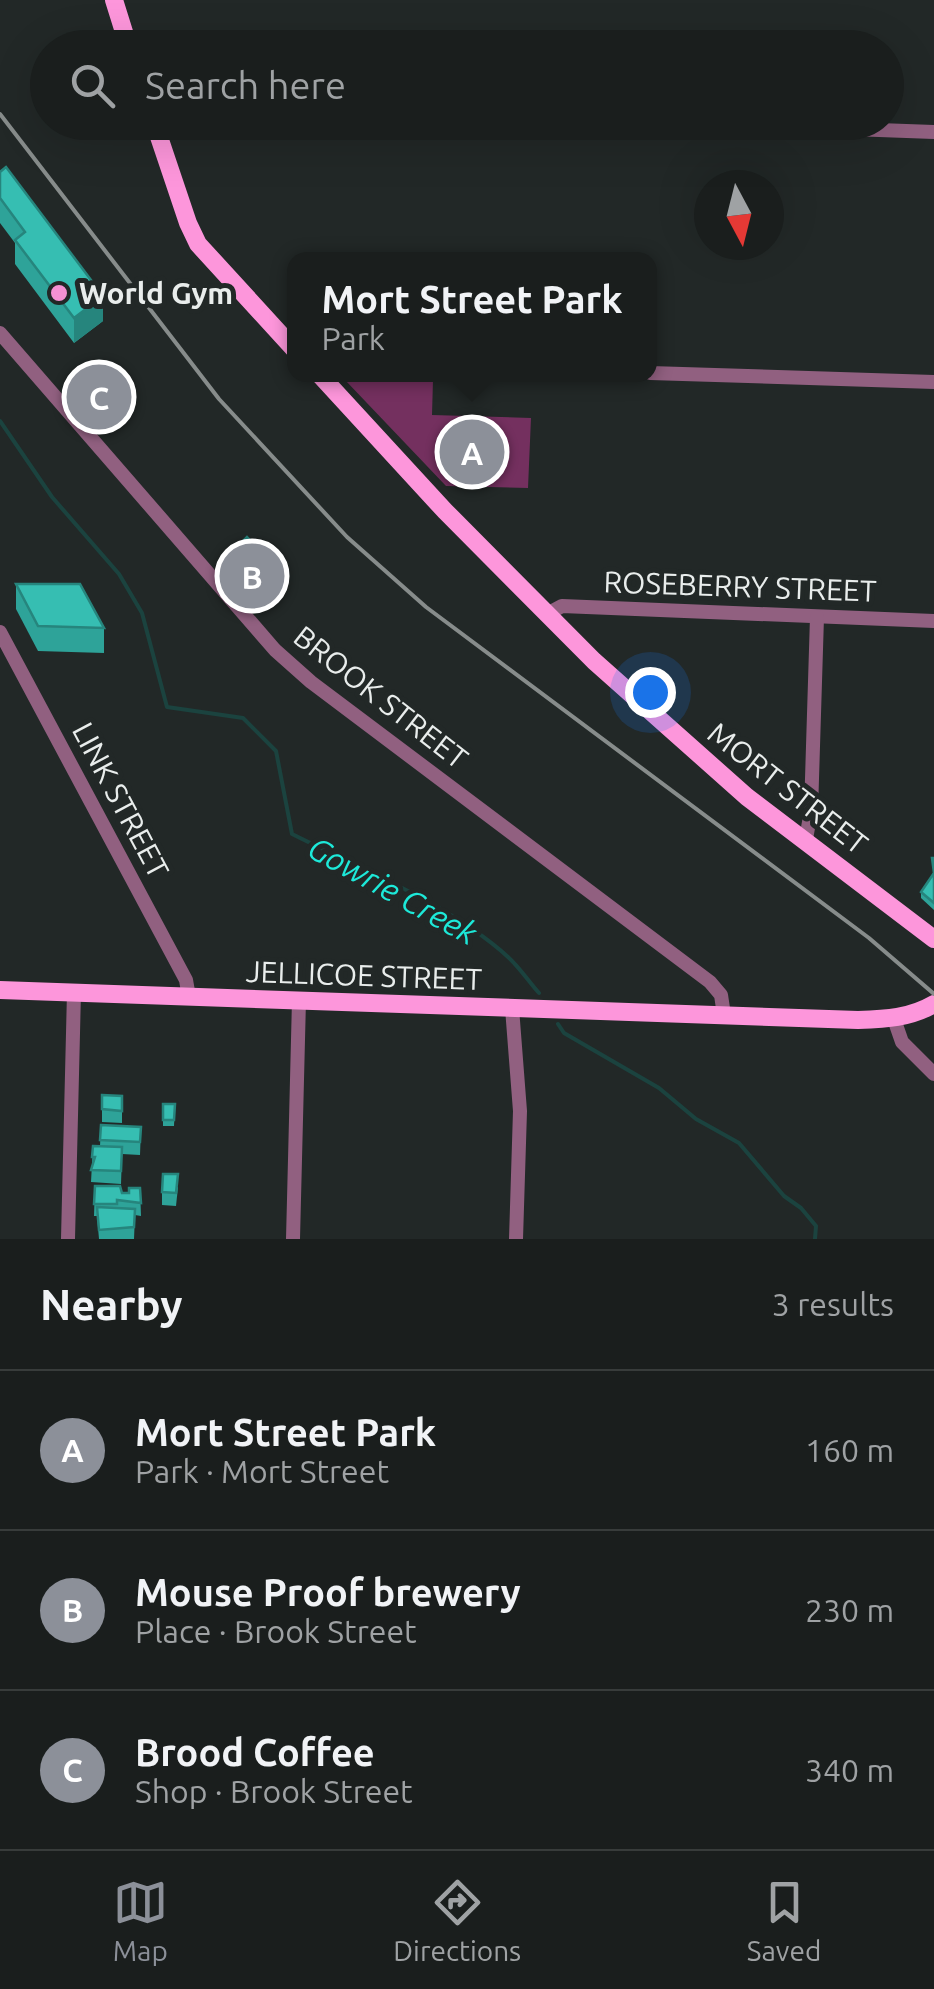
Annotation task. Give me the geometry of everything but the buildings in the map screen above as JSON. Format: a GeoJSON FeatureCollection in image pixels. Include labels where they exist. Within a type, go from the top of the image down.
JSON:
{"type":"FeatureCollection","features":[{"type":"Feature","properties":{"kind":"main road"},"geometry":{"type":"LineString","coordinates":[[114,0],[123,30]]}},
{"type":"Feature","properties":{"kind":"main road"},"geometry":{"type":"LineString","coordinates":[[160,140],[198,244],[287,341]]}},
{"type":"Feature","properties":{"kind":"main road","name":"MORT STREET"},"geometry":{"type":"LineString","coordinates":[[327,382],[594,661],[747,797],[934,939]]}},
{"type":"Feature","properties":{"kind":"main road"},"geometry":{"type":"LineString","coordinates":[[900,1017],[934,989]]}},
{"type":"Feature","properties":{"kind":"main road","name":"JELLICOE STREET"},"geometry":{"type":"LineString","coordinates":[[0,990],[724,1015],[900,1017],[934,1004]]}},
{"type":"Feature","properties":{"kind":"street"},"geometry":{"type":"LineString","coordinates":[[904,131],[934,132]]}},
{"type":"Feature","properties":{"kind":"street","name":"BROOK STREET"},"geometry":{"type":"LineString","coordinates":[[0,333],[274,650],[311,682],[710,982],[721,996],[724,1015]]}},
{"type":"Feature","properties":{"kind":"street"},"geometry":{"type":"LineString","coordinates":[[657,373],[934,382]]}},
{"type":"Feature","properties":{"kind":"street","name":"ROSEBERRY STREET"},"geometry":{"type":"LineString","coordinates":[[546,614],[562,606],[934,621]]}},
{"type":"Feature","properties":{"kind":"street"},"geometry":{"type":"LineString","coordinates":[[806,839],[811,810],[817,617]]}},
{"type":"Feature","properties":{"kind":"street","name":"LINK STREET"},"geometry":{"type":"LineString","coordinates":[[0,632],[186,980],[189,997]]}},
{"type":"Feature","properties":{"kind":"street"},"geometry":{"type":"LineString","coordinates":[[68,1239],[74,992]]}},
{"type":"Feature","properties":{"kind":"street"},"geometry":{"type":"LineString","coordinates":[[293,1239],[300,1000]]}},
{"type":"Feature","properties":{"kind":"street"},"geometry":{"type":"LineString","coordinates":[[516,1239],[519,1008]]}},
{"type":"Feature","properties":{"kind":"street"},"geometry":{"type":"LineString","coordinates":[[900,1017],[902,1042],[934,1074]]}},
{"type":"Feature","properties":{"kind":"shaded area"},"geometry":{"type":"Polygon","coordinates":[[[347,382],[433,382],[432,415],[531,418],[528,488],[446,486],[347,382]]]}},
{"type":"Feature","properties":{"kind":"waterway","name":"Gowrie Creek"},"geometry":{"type":"LineString","coordinates":[[0,421],[52,497],[119,574],[142,613],[167,707],[243,718],[276,751],[292,834],[460,921],[508,957],[539,993]]}},
{"type":"Feature","properties":{"kind":"waterway","name":"Gowrie Creek"},"geometry":{"type":"LineString","coordinates":[[558,1024],[564,1033],[659,1088],[696,1119],[739,1143],[784,1196],[816,1226],[815,1239]]}},
{"type":"Feature","properties":{"kind":"railway"},"geometry":{"type":"LineString","coordinates":[[0,114],[219,399],[347,537],[426,607],[869,938],[934,994]]}},
{"type":"Feature","properties":{"kind":"place","name":"World Gym"},"geometry":{"type":"Point","coordinates":[59,293]}},
{"type":"Feature","properties":{"kind":"place","name":"Brood Coffee"},"geometry":{"type":"Point","coordinates":[99,397]}},
{"type":"Feature","properties":{"kind":"place","name":"Mort Street Park"},"geometry":{"type":"Point","coordinates":[472,452]}},
{"type":"Feature","properties":{"kind":"place","name":"Mouse Proof brewery"},"geometry":{"type":"Point","coordinates":[252,576]}}]}
